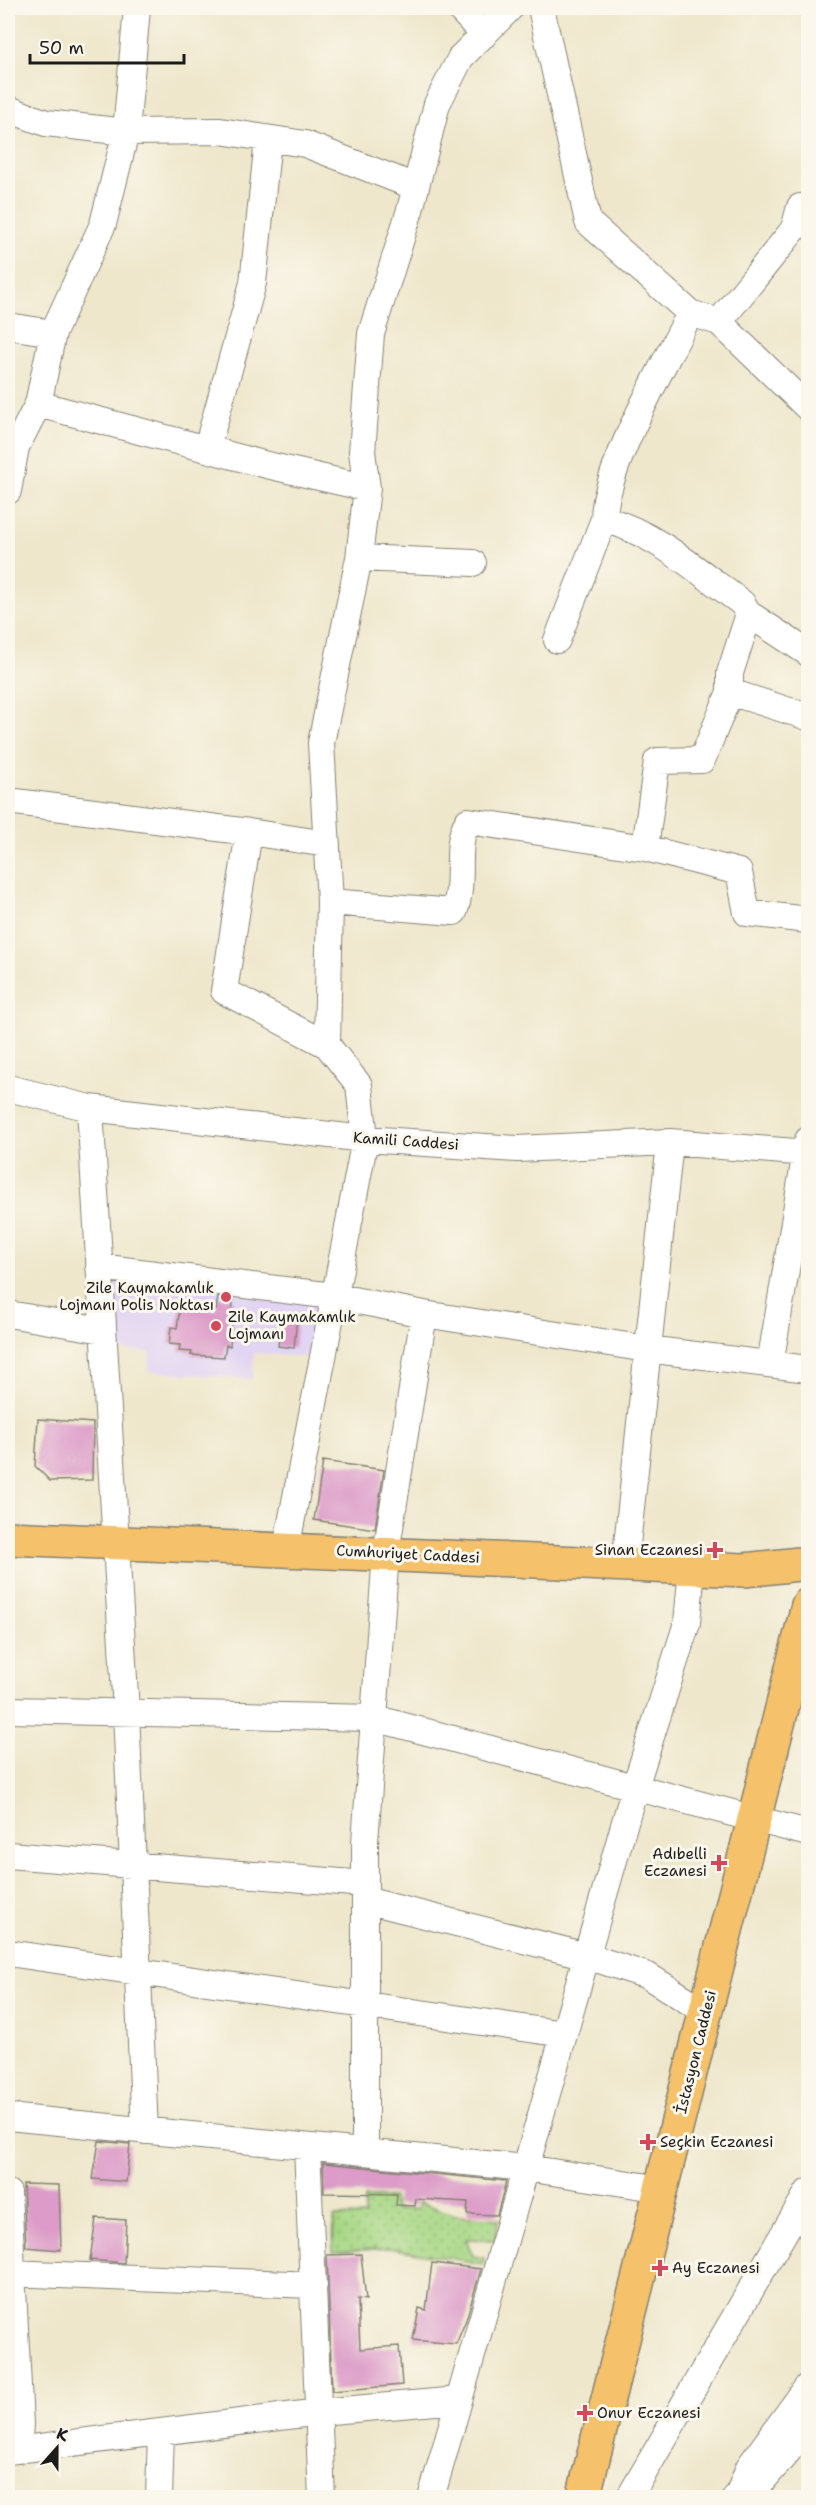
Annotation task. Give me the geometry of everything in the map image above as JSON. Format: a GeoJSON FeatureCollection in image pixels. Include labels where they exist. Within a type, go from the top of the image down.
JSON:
{"type":"FeatureCollection","features":[{"type":"Feature","properties":{"kind":"main road","name":"Cumhuriyet Caddesi"},"geometry":{"type":"LineString","coordinates":[[8,1538],[744,1570],[808,1563]]}},
{"type":"Feature","properties":{"kind":"main road","name":"İstasyon Caddesi"},"geometry":{"type":"LineString","coordinates":[[583,2498],[808,1605]]}},
{"type":"Feature","properties":{"kind":"street"},"geometry":{"type":"LineString","coordinates":[[8,491],[16,447],[38,404],[53,333],[103,224],[126,132],[137,8]]}},
{"type":"Feature","properties":{"kind":"street"},"geometry":{"type":"LineString","coordinates":[[459,8],[484,35]]}},
{"type":"Feature","properties":{"kind":"street"},"geometry":{"type":"LineString","coordinates":[[327,1045],[330,902],[321,743],[359,558],[367,488],[362,452],[371,334],[416,187],[437,104],[460,57],[510,8]]}},
{"type":"Feature","properties":{"kind":"street"},"geometry":{"type":"LineString","coordinates":[[541,8],[588,222],[690,313],[719,322],[808,408]]}},
{"type":"Feature","properties":{"kind":"street"},"geometry":{"type":"LineString","coordinates":[[8,109],[46,123],[126,132],[220,131],[304,144],[416,187]]}},
{"type":"Feature","properties":{"kind":"street"},"geometry":{"type":"LineString","coordinates":[[207,448],[253,283],[268,140]]}},
{"type":"Feature","properties":{"kind":"street"},"geometry":{"type":"LineString","coordinates":[[719,322],[794,229],[801,207]]}},
{"type":"Feature","properties":{"kind":"street"},"geometry":{"type":"LineString","coordinates":[[557,640],[604,519],[604,507],[623,448],[690,313]]}},
{"type":"Feature","properties":{"kind":"street"},"geometry":{"type":"LineString","coordinates":[[8,326],[53,333]]}},
{"type":"Feature","properties":{"kind":"street"},"geometry":{"type":"LineString","coordinates":[[38,404],[367,488]]}},
{"type":"Feature","properties":{"kind":"street"},"geometry":{"type":"LineString","coordinates":[[604,519],[624,525],[677,556],[742,603],[749,614],[808,653]]}},
{"type":"Feature","properties":{"kind":"street"},"geometry":{"type":"LineString","coordinates":[[359,558],[473,563]]}},
{"type":"Feature","properties":{"kind":"street"},"geometry":{"type":"LineString","coordinates":[[645,848],[657,761],[702,760],[730,692],[730,673],[749,614]]}},
{"type":"Feature","properties":{"kind":"street"},"geometry":{"type":"LineString","coordinates":[[730,692],[808,717]]}},
{"type":"Feature","properties":{"kind":"street"},"geometry":{"type":"LineString","coordinates":[[8,801],[327,844]]}},
{"type":"Feature","properties":{"kind":"street"},"geometry":{"type":"LineString","coordinates":[[330,902],[454,912],[460,895],[461,831],[468,820],[645,848],[739,872],[747,913],[808,920]]}},
{"type":"Feature","properties":{"kind":"street"},"geometry":{"type":"LineString","coordinates":[[249,832],[224,991],[327,1045],[359,1085],[365,1139],[286,1549]]}},
{"type":"Feature","properties":{"kind":"street","name":"Kamili Caddesi"},"geometry":{"type":"LineString","coordinates":[[8,1088],[90,1108],[365,1139],[517,1149],[670,1142],[808,1148]]}},
{"type":"Feature","properties":{"kind":"street"},"geometry":{"type":"LineString","coordinates":[[90,1108],[126,1713],[145,2130]]}},
{"type":"Feature","properties":{"kind":"street"},"geometry":{"type":"LineString","coordinates":[[625,1564],[646,1349],[670,1142]]}},
{"type":"Feature","properties":{"kind":"street"},"geometry":{"type":"LineString","coordinates":[[770,1365],[808,1148]]}},
{"type":"Feature","properties":{"kind":"street"},"geometry":{"type":"LineString","coordinates":[[99,1267],[333,1296],[424,1314],[646,1349],[808,1370]]}},
{"type":"Feature","properties":{"kind":"street"},"geometry":{"type":"LineString","coordinates":[[8,1314],[103,1330]]}},
{"type":"Feature","properties":{"kind":"street"},"geometry":{"type":"LineString","coordinates":[[365,2152],[364,1842],[386,1553],[424,1314]]}},
{"type":"Feature","properties":{"kind":"street"},"geometry":{"type":"LineString","coordinates":[[431,2498],[635,1787],[687,1623],[692,1568]]}},
{"type":"Feature","properties":{"kind":"street"},"geometry":{"type":"LineString","coordinates":[[8,1710],[374,1718],[808,1833]]}},
{"type":"Feature","properties":{"kind":"street"},"geometry":{"type":"LineString","coordinates":[[8,1855],[133,1866],[365,1892],[587,1956],[648,1976],[706,2012]]}},
{"type":"Feature","properties":{"kind":"street"},"geometry":{"type":"LineString","coordinates":[[8,1953],[365,2003],[564,2034]]}},
{"type":"Feature","properties":{"kind":"street"},"geometry":{"type":"LineString","coordinates":[[8,2117],[526,2168],[662,2189]]}},
{"type":"Feature","properties":{"kind":"street"},"geometry":{"type":"LineString","coordinates":[[307,2146],[322,2498]]}},
{"type":"Feature","properties":{"kind":"street"},"geometry":{"type":"LineString","coordinates":[[629,2498],[808,2192]]}},
{"type":"Feature","properties":{"kind":"street"},"geometry":{"type":"LineString","coordinates":[[8,2193],[10,2273],[20,2424],[13,2451],[319,2412],[459,2400]]}},
{"type":"Feature","properties":{"kind":"street"},"geometry":{"type":"LineString","coordinates":[[10,2273],[314,2285]]}},
{"type":"Feature","properties":{"kind":"street"},"geometry":{"type":"LineString","coordinates":[[738,2497],[749,2467],[808,2386]]}},
{"type":"Feature","properties":{"kind":"street"},"geometry":{"type":"LineString","coordinates":[[738,2497],[764,2479],[808,2428]]}},
{"type":"Feature","properties":{"kind":"street"},"geometry":{"type":"LineString","coordinates":[[159,2498],[161,2432]]}},
{"type":"Feature","properties":{"kind":"shaded area","name":"Zile Kaymakamlık Lojmanı"},"geometry":{"type":"Polygon","coordinates":[[[106,1276],[326,1302],[316,1358],[254,1353],[252,1379],[149,1371],[150,1352],[112,1350],[106,1276]]]}},
{"type":"Feature","properties":{"kind":"green space"},"geometry":{"type":"Polygon","coordinates":[[[365,2198],[393,2198],[395,2210],[418,2209],[419,2202],[458,2216],[499,2219],[495,2240],[466,2239],[473,2256],[484,2258],[483,2264],[390,2248],[333,2252],[334,2217],[365,2216],[365,2198]]]}},
{"type":"Feature","properties":{"kind":"building","name":"Zile Kaymakamlık Lojmanı"},"geometry":{"type":"Polygon","coordinates":[[[218,1297],[233,1299],[230,1346],[226,1345],[224,1357],[191,1355],[192,1352],[179,1351],[180,1345],[169,1344],[171,1327],[177,1328],[180,1309],[216,1310],[218,1297]]]}},
{"type":"Feature","properties":{"kind":"building"},"geometry":{"type":"Polygon","coordinates":[[[281,1316],[297,1318],[294,1348],[278,1346],[281,1316]]]}},
{"type":"Feature","properties":{"kind":"building"},"geometry":{"type":"Polygon","coordinates":[[[38,1419],[93,1423],[92,1480],[50,1481],[35,1466],[38,1419]]]}},
{"type":"Feature","properties":{"kind":"building"},"geometry":{"type":"Polygon","coordinates":[[[323,1461],[384,1470],[375,1529],[314,1520],[323,1461]]]}},
{"type":"Feature","properties":{"kind":"building"},"geometry":{"type":"Polygon","coordinates":[[[99,2141],[130,2144],[126,2182],[93,2179],[99,2141]]]}},
{"type":"Feature","properties":{"kind":"building"},"geometry":{"type":"Polygon","coordinates":[[[323,2163],[506,2181],[497,2215],[467,2214],[468,2202],[416,2199],[415,2206],[396,2205],[397,2194],[324,2193],[323,2163]]]}},
{"type":"Feature","properties":{"kind":"building"},"geometry":{"type":"Polygon","coordinates":[[[23,2184],[59,2185],[61,2250],[26,2247],[23,2184]]]}},
{"type":"Feature","properties":{"kind":"building"},"geometry":{"type":"Polygon","coordinates":[[[96,2218],[126,2220],[124,2263],[90,2260],[96,2218]]]}},
{"type":"Feature","properties":{"kind":"building"},"geometry":{"type":"Polygon","coordinates":[[[361,2254],[366,2300],[358,2299],[360,2349],[399,2346],[402,2385],[332,2391],[327,2255],[361,2254]]]}},
{"type":"Feature","properties":{"kind":"building"},"geometry":{"type":"Polygon","coordinates":[[[432,2263],[481,2269],[466,2320],[456,2344],[413,2340],[419,2308],[426,2310],[432,2263]]]}},
{"type":"Feature","properties":{"kind":"place","name":"Zile Kaymakamlık Lojmanı Polis Noktası"},"geometry":{"type":"Point","coordinates":[226,1297]}},
{"type":"Feature","properties":{"kind":"place","name":"Zile Kaymakamlık Lojmanı"},"geometry":{"type":"Point","coordinates":[216,1326]}},
{"type":"Feature","properties":{"kind":"place","name":"Sinan Eczanesi"},"geometry":{"type":"Point","coordinates":[715,1550]}},
{"type":"Feature","properties":{"kind":"place","name":"Adıbelli Eczanesi"},"geometry":{"type":"Point","coordinates":[719,1863]}},
{"type":"Feature","properties":{"kind":"place","name":"Seçkin Eczanesi"},"geometry":{"type":"Point","coordinates":[648,2142]}},
{"type":"Feature","properties":{"kind":"place","name":"Ay Eczanesi"},"geometry":{"type":"Point","coordinates":[660,2268]}},
{"type":"Feature","properties":{"kind":"place","name":"Onur Eczanesi"},"geometry":{"type":"Point","coordinates":[585,2413]}}]}
